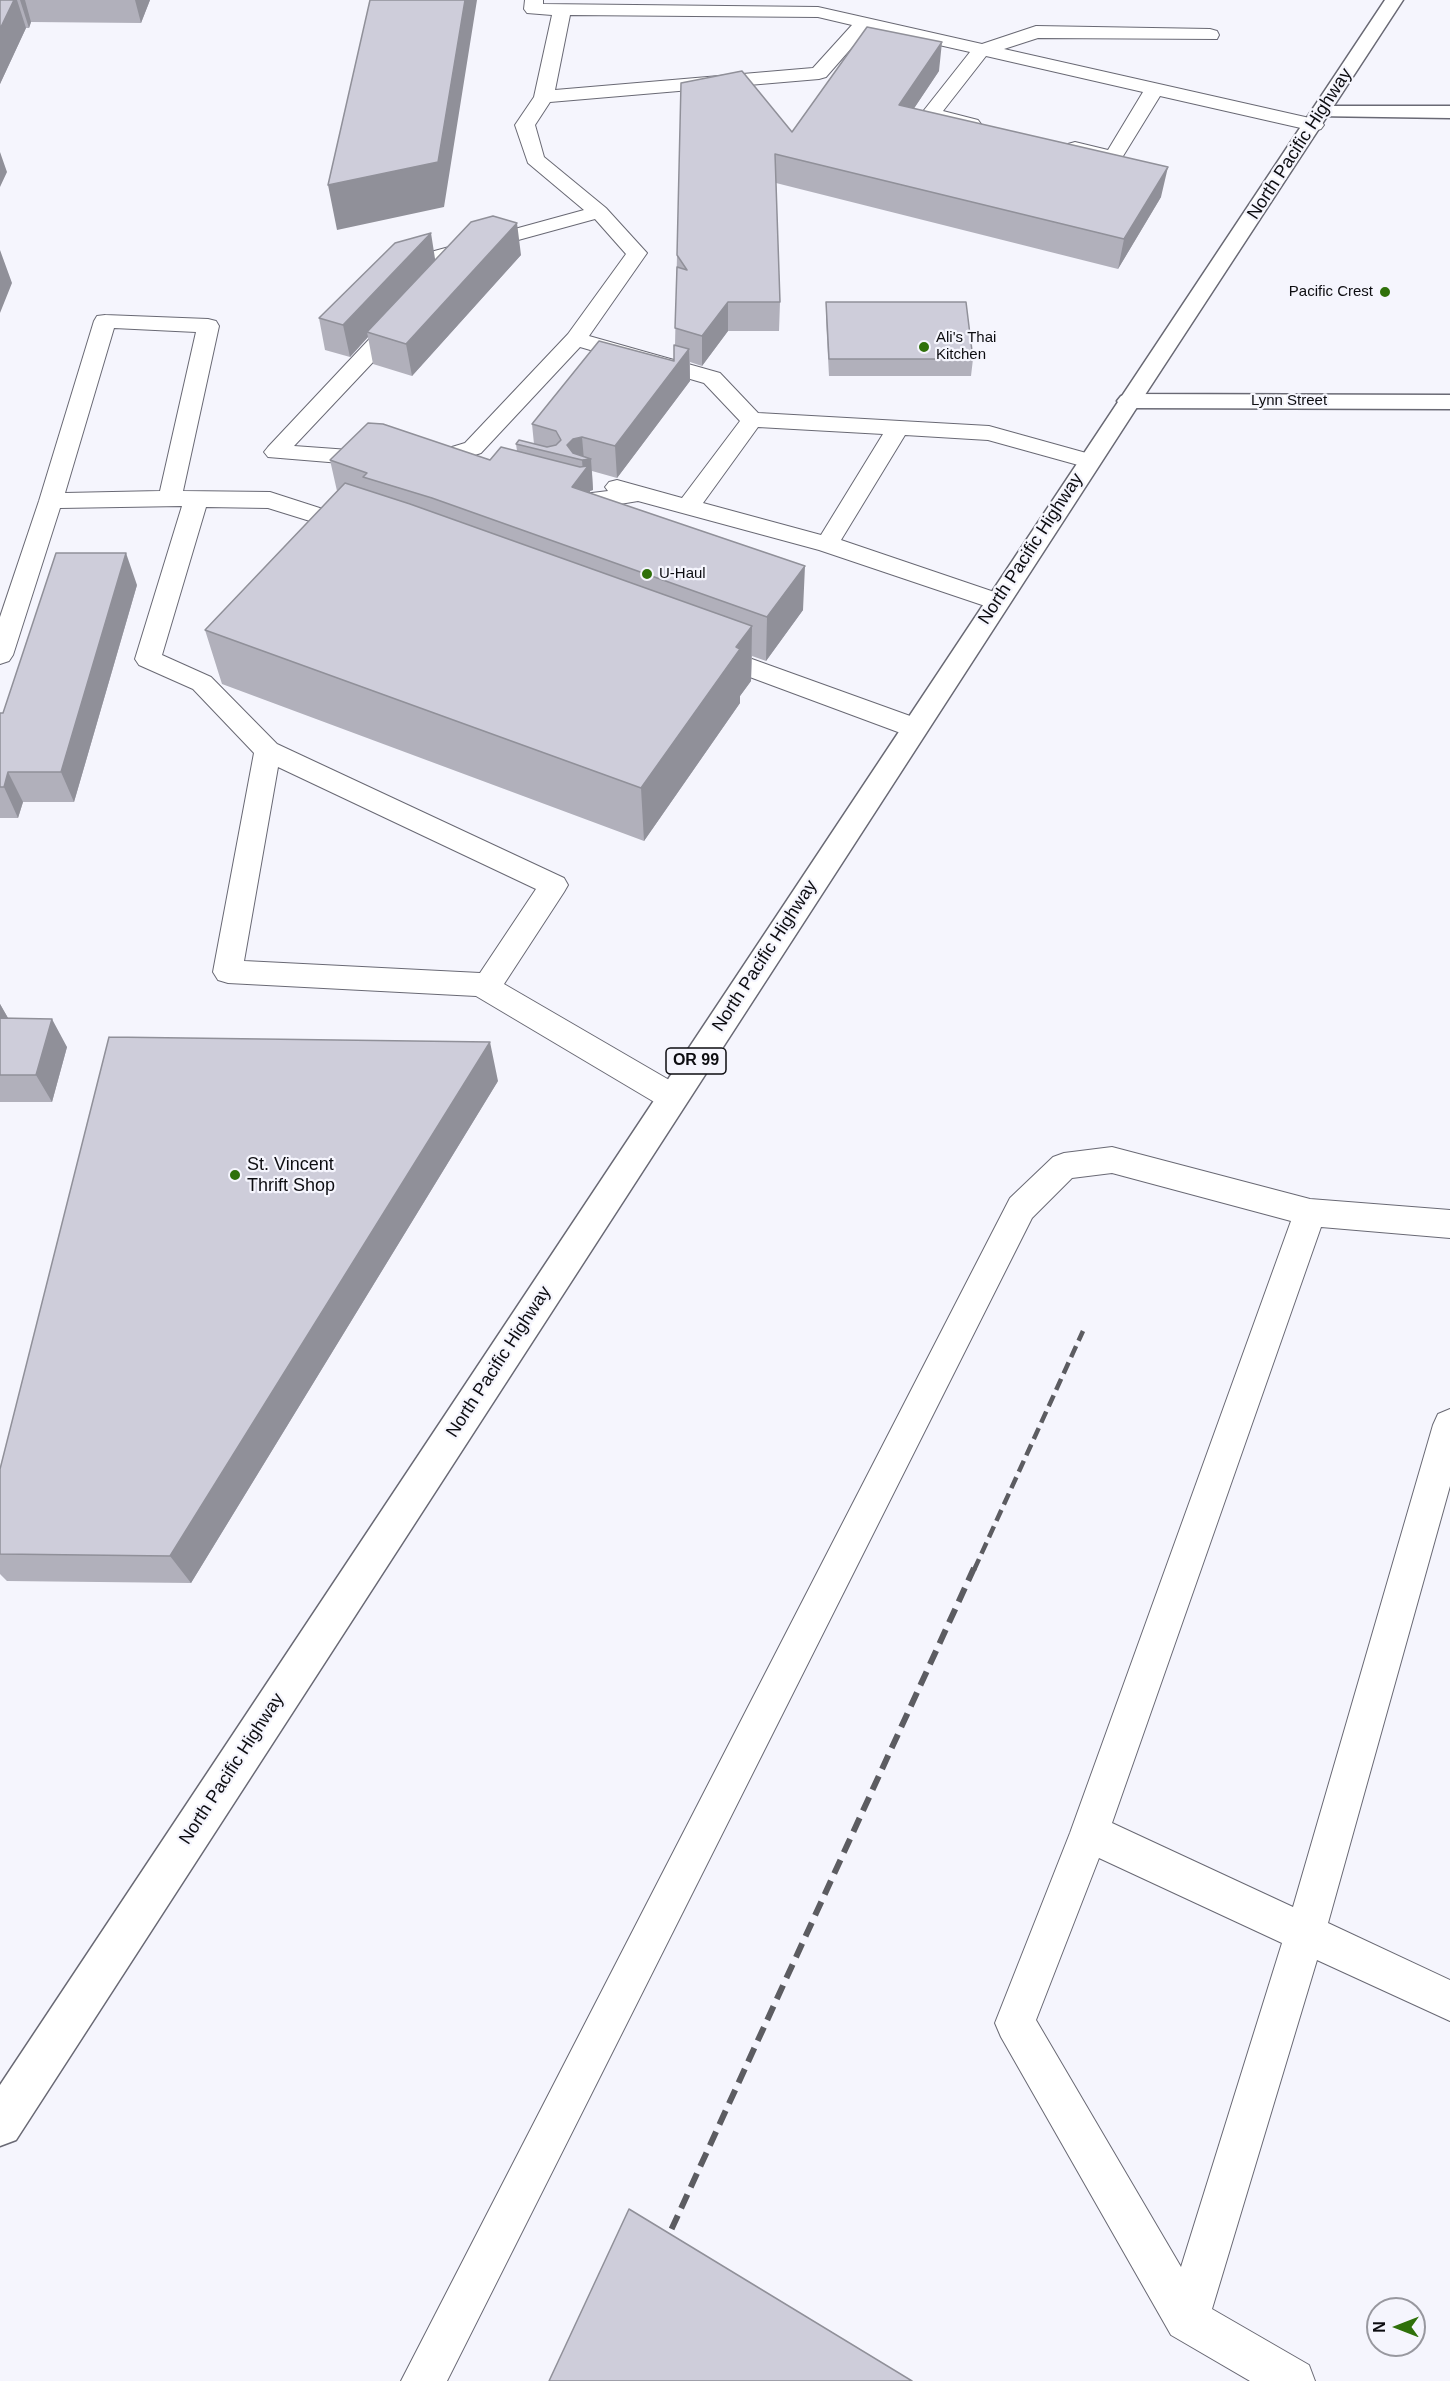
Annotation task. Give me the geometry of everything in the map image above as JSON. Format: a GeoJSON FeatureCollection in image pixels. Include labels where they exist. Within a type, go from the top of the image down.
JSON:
{"type":"FeatureCollection","features":[{"type":"Feature","properties":{"kind":"main road","name":"North Pacific Highway"},"geometry":{"type":"LineString","coordinates":[[0,2124],[14,2081],[672,1097],[1089,461],[1318,119],[1394,0]]}},
{"type":"Feature","properties":{"kind":"main road"},"geometry":{"type":"LineString","coordinates":[[1318,119],[1450,112]]}},
{"type":"Feature","properties":{"kind":"main road","name":"Lynn Street"},"geometry":{"type":"LineString","coordinates":[[1129,401],[1450,402]]}},
{"type":"Feature","properties":{"kind":"lane"},"geometry":{"type":"LineString","coordinates":[[534,0],[533,9],[609,5],[818,12],[1154,89],[1318,119]]}},
{"type":"Feature","properties":{"kind":"lane"},"geometry":{"type":"LineString","coordinates":[[411,307],[276,452],[429,463],[473,447],[576,339],[637,253],[599,212],[535,159],[525,125],[544,97],[562,9]]}},
{"type":"Feature","properties":{"kind":"lane"},"geometry":{"type":"LineString","coordinates":[[544,97],[819,73],[863,24]]}},
{"type":"Feature","properties":{"kind":"lane"},"geometry":{"type":"LineString","coordinates":[[988,128],[931,114],[981,50],[1036,32],[1210,35]]}},
{"type":"Feature","properties":{"kind":"lane"},"geometry":{"type":"LineString","coordinates":[[1056,144],[1113,157],[1154,89]]}},
{"type":"Feature","properties":{"kind":"lane"},"geometry":{"type":"LineString","coordinates":[[378,272],[599,212]]}},
{"type":"Feature","properties":{"kind":"lane"},"geometry":{"type":"LineString","coordinates":[[435,282],[467,248]]}},
{"type":"Feature","properties":{"kind":"lane"},"geometry":{"type":"LineString","coordinates":[[0,655],[51,501],[105,321],[208,326],[170,498]]}},
{"type":"Feature","properties":{"kind":"lane"},"geometry":{"type":"LineString","coordinates":[[576,339],[712,378],[752,420],[989,433],[1089,461]]}},
{"type":"Feature","properties":{"kind":"lane"},"geometry":{"type":"LineString","coordinates":[[688,507],[752,420]]}},
{"type":"Feature","properties":{"kind":"lane"},"geometry":{"type":"LineString","coordinates":[[827,544],[898,429]]}},
{"type":"Feature","properties":{"kind":"lane"},"geometry":{"type":"LineString","coordinates":[[473,447],[498,455]]}},
{"type":"Feature","properties":{"kind":"lane"},"geometry":{"type":"LineString","coordinates":[[584,478],[827,544],[996,602]]}},
{"type":"Feature","properties":{"kind":"lane"},"geometry":{"type":"LineString","coordinates":[[540,490],[584,501],[638,493]]}},
{"type":"Feature","properties":{"kind":"lane"},"geometry":{"type":"LineString","coordinates":[[51,501],[170,498],[270,500],[373,533]]}},
{"type":"Feature","properties":{"kind":"lane"},"geometry":{"type":"LineString","coordinates":[[196,499],[148,659],[202,683],[268,751],[554,885],[486,987]]}},
{"type":"Feature","properties":{"kind":"lane"},"geometry":{"type":"LineString","coordinates":[[692,646],[915,728]]}},
{"type":"Feature","properties":{"kind":"lane"},"geometry":{"type":"LineString","coordinates":[[268,751],[228,972],[482,985],[672,1097]]}},
{"type":"Feature","properties":{"kind":"lane"},"geometry":{"type":"LineString","coordinates":[[423,2381],[1021,1208],[1064,1166],[1112,1160],[1310,1213],[1450,1224]]}},
{"type":"Feature","properties":{"kind":"lane"},"geometry":{"type":"LineString","coordinates":[[1293,2381],[1187,2319],[1015,2023],[1089,1833],[1310,1213]]}},
{"type":"Feature","properties":{"kind":"lane"},"geometry":{"type":"LineString","coordinates":[[1187,2319],[1305,1933],[1450,1425]]}},
{"type":"Feature","properties":{"kind":"lane"},"geometry":{"type":"LineString","coordinates":[[1089,1833],[1450,2001]]}},
{"type":"Feature","properties":{"kind":"building"},"geometry":{"type":"Polygon","coordinates":[[[0,0],[14,0],[0,29],[0,0]]]}},
{"type":"Feature","properties":{"kind":"building"},"geometry":{"type":"Polygon","coordinates":[[[370,0],[465,0],[438,162],[328,185],[370,0]]]}},
{"type":"Feature","properties":{"kind":"building"},"geometry":{"type":"Polygon","coordinates":[[[867,27],[942,42],[899,105],[1168,167],[1124,239],[775,154],[780,302],[728,302],[702,336],[675,328],[677,267],[687,270],[677,255],[681,83],[742,71],[792,132],[867,27]]]}},
{"type":"Feature","properties":{"kind":"building"},"geometry":{"type":"Polygon","coordinates":[[[493,216],[517,223],[406,344],[367,332],[471,222],[493,216]]]}},
{"type":"Feature","properties":{"kind":"building"},"geometry":{"type":"Polygon","coordinates":[[[431,233],[343,325],[319,318],[395,243],[431,233]]]}},
{"type":"Feature","properties":{"kind":"building"},"geometry":{"type":"Polygon","coordinates":[[[826,302],[966,302],[973,359],[829,359],[826,302]]]}},
{"type":"Feature","properties":{"kind":"building"},"geometry":{"type":"Polygon","coordinates":[[[599,341],[674,361],[674,345],[689,349],[615,446],[582,437],[573,439],[567,445],[573,453],[591,459],[582,460],[516,444],[519,440],[547,447],[556,445],[561,440],[556,431],[532,424],[599,341]]]}},
{"type":"Feature","properties":{"kind":"building"},"geometry":{"type":"Polygon","coordinates":[[[368,423],[383,424],[490,460],[501,447],[580,467],[588,466],[572,487],[805,566],[767,617],[432,498],[363,477],[367,473],[330,460],[368,423]]]}},
{"type":"Feature","properties":{"kind":"building"},"geometry":{"type":"Polygon","coordinates":[[[345,483],[752,626],[736,647],[740,649],[641,788],[205,630],[345,483]]]}},
{"type":"Feature","properties":{"kind":"building"},"geometry":{"type":"Polygon","coordinates":[[[56,553],[126,553],[61,772],[8,772],[4,787],[0,787],[0,713],[3,713],[56,553]]]}},
{"type":"Feature","properties":{"kind":"building"},"geometry":{"type":"Polygon","coordinates":[[[0,1018],[52,1019],[36,1075],[0,1075],[0,1018]]]}},
{"type":"Feature","properties":{"kind":"building"},"geometry":{"type":"Polygon","coordinates":[[[109,1037],[490,1042],[170,1556],[0,1554],[0,1469],[109,1037]]]}},
{"type":"Feature","properties":{"kind":"building"},"geometry":{"type":"Polygon","coordinates":[[[629,2209],[912,2381],[549,2381],[629,2209]]]}},
{"type":"Feature","properties":{"kind":"railway"},"geometry":{"type":"LineString","coordinates":[[974,1570],[1083,1331]]}},
{"type":"Feature","properties":{"kind":"railway"},"geometry":{"type":"LineString","coordinates":[[662,2250],[974,1568]]}},
{"type":"Feature","properties":{"kind":"place","name":"Pacific Crest"},"geometry":{"type":"Point","coordinates":[1385,292]}},
{"type":"Feature","properties":{"kind":"place","name":"Ali's Thai Kitchen"},"geometry":{"type":"Point","coordinates":[924,347]}},
{"type":"Feature","properties":{"kind":"place","name":"U-Haul"},"geometry":{"type":"Point","coordinates":[647,574]}},
{"type":"Feature","properties":{"kind":"place","name":"St. Vincent Thrift Shop"},"geometry":{"type":"Point","coordinates":[235,1175]}}]}
